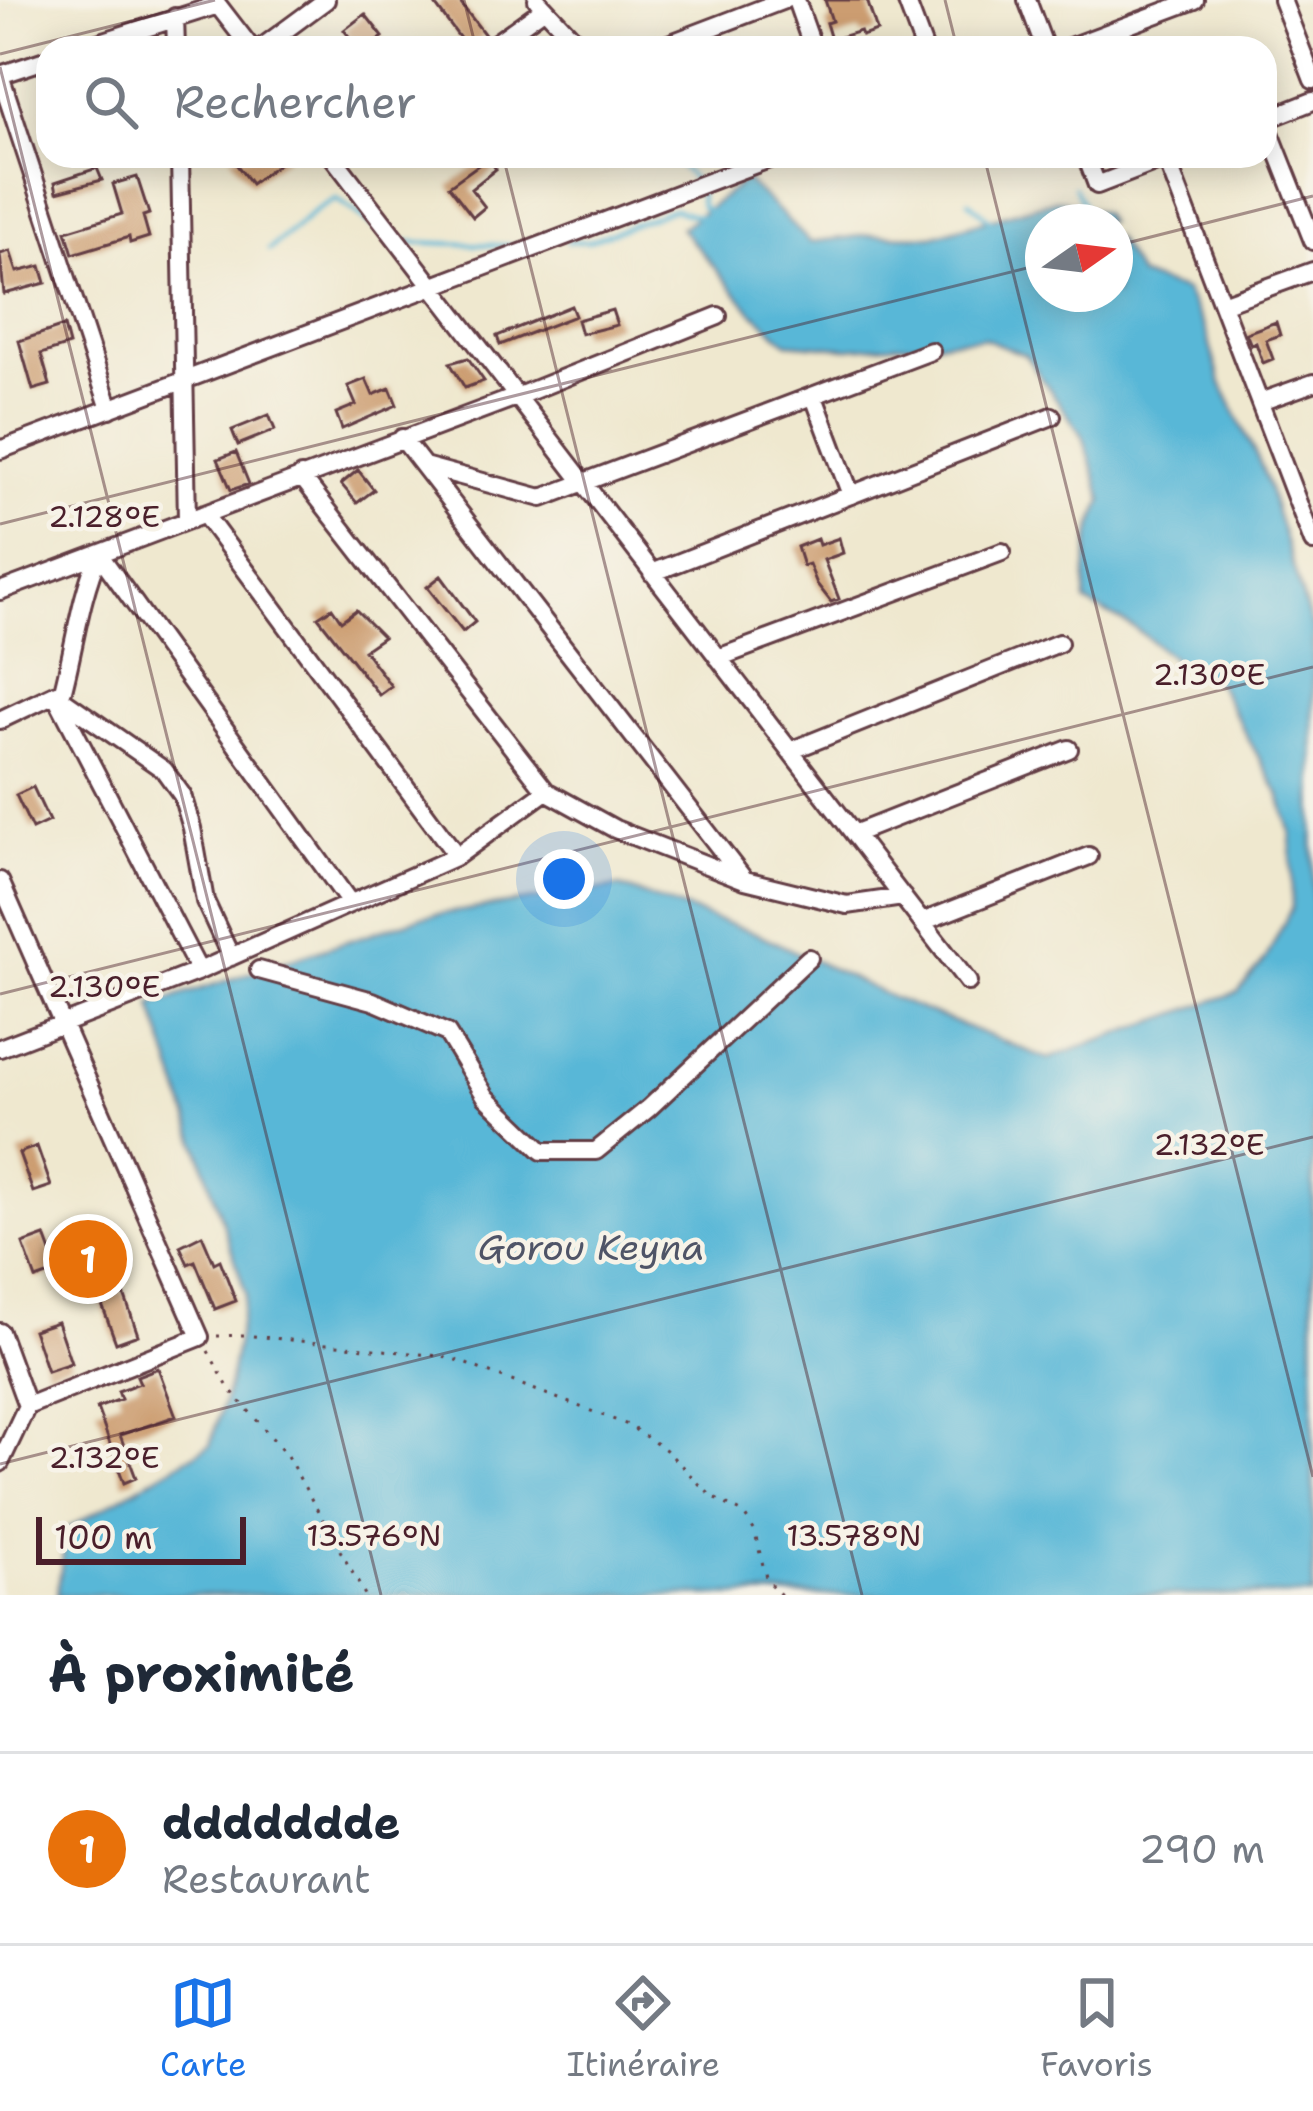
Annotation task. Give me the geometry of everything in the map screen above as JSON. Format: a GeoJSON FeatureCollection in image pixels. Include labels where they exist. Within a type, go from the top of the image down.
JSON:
{"type":"FeatureCollection","features":[{"type":"Feature","properties":{"kind":"street"},"geometry":{"type":"LineString","coordinates":[[277,36],[326,0]]}},
{"type":"Feature","properties":{"kind":"street"},"geometry":{"type":"LineString","coordinates":[[690,36],[784,0]]}},
{"type":"Feature","properties":{"kind":"street"},"geometry":{"type":"LineString","coordinates":[[796,0],[809,36]]}},
{"type":"Feature","properties":{"kind":"street"},"geometry":{"type":"LineString","coordinates":[[906,0],[920,36]]}},
{"type":"Feature","properties":{"kind":"street"},"geometry":{"type":"LineString","coordinates":[[1027,0],[1040,36]]}},
{"type":"Feature","properties":{"kind":"street"},"geometry":{"type":"LineString","coordinates":[[1093,36],[1157,7],[1195,0]]}},
{"type":"Feature","properties":{"kind":"street"},"geometry":{"type":"LineString","coordinates":[[1282,0],[1313,80]]}},
{"type":"Feature","properties":{"kind":"street"},"geometry":{"type":"LineString","coordinates":[[118,36],[216,3],[241,36]]}},
{"type":"Feature","properties":{"kind":"street"},"geometry":{"type":"LineString","coordinates":[[503,36],[540,5],[570,36]]}},
{"type":"Feature","properties":{"kind":"street"},"geometry":{"type":"LineString","coordinates":[[175,17],[176,36]]}},
{"type":"Feature","properties":{"kind":"street"},"geometry":{"type":"LineString","coordinates":[[36,63],[0,75],[110,409]]}},
{"type":"Feature","properties":{"kind":"street"},"geometry":{"type":"LineString","coordinates":[[1277,115],[1313,101]]}},
{"type":"Feature","properties":{"kind":"street"},"geometry":{"type":"LineString","coordinates":[[1277,150],[1313,241]]}},
{"type":"Feature","properties":{"kind":"street"},"geometry":{"type":"LineString","coordinates":[[180,168],[195,517],[458,856]]}},
{"type":"Feature","properties":{"kind":"street"},"geometry":{"type":"LineString","coordinates":[[343,168],[968,982]]}},
{"type":"Feature","properties":{"kind":"street"},"geometry":{"type":"LineString","coordinates":[[0,450],[745,168]]}},
{"type":"Feature","properties":{"kind":"street"},"geometry":{"type":"LineString","coordinates":[[1091,168],[1097,185],[1141,168]]}},
{"type":"Feature","properties":{"kind":"street"},"geometry":{"type":"LineString","coordinates":[[1173,168],[1311,533]]}},
{"type":"Feature","properties":{"kind":"street"},"geometry":{"type":"LineString","coordinates":[[1222,304],[1313,272]]}},
{"type":"Feature","properties":{"kind":"street"},"geometry":{"type":"LineString","coordinates":[[0,591],[718,316]]}},
{"type":"Feature","properties":{"kind":"street"},"geometry":{"type":"LineString","coordinates":[[424,466],[542,498],[931,351]]}},
{"type":"Feature","properties":{"kind":"street"},"geometry":{"type":"LineString","coordinates":[[1260,402],[1313,383]]}},
{"type":"Feature","properties":{"kind":"street"},"geometry":{"type":"LineString","coordinates":[[814,397],[851,495]]}},
{"type":"Feature","properties":{"kind":"street"},"geometry":{"type":"LineString","coordinates":[[652,573],[1052,416]]}},
{"type":"Feature","properties":{"kind":"street"},"geometry":{"type":"LineString","coordinates":[[402,438],[745,880]]}},
{"type":"Feature","properties":{"kind":"street"},"geometry":{"type":"LineString","coordinates":[[301,476],[546,791],[615,829],[745,880],[847,904],[903,897]]}},
{"type":"Feature","properties":{"kind":"street"},"geometry":{"type":"LineString","coordinates":[[718,658],[1002,552]]}},
{"type":"Feature","properties":{"kind":"street"},"geometry":{"type":"LineString","coordinates":[[0,720],[63,690],[79,627],[82,591],[99,554]]}},
{"type":"Feature","properties":{"kind":"street"},"geometry":{"type":"LineString","coordinates":[[99,554],[350,903]]}},
{"type":"Feature","properties":{"kind":"street"},"geometry":{"type":"LineString","coordinates":[[790,751],[1059,644]]}},
{"type":"Feature","properties":{"kind":"street"},"geometry":{"type":"LineString","coordinates":[[55,694],[164,770],[182,795],[205,901],[231,957]]}},
{"type":"Feature","properties":{"kind":"street"},"geometry":{"type":"LineString","coordinates":[[55,694],[200,971]]}},
{"type":"Feature","properties":{"kind":"street"},"geometry":{"type":"LineString","coordinates":[[854,834],[1069,748]]}},
{"type":"Feature","properties":{"kind":"street"},"geometry":{"type":"LineString","coordinates":[[0,1048],[200,971],[458,856],[546,791]]}},
{"type":"Feature","properties":{"kind":"street"},"geometry":{"type":"LineString","coordinates":[[922,922],[1089,856]]}},
{"type":"Feature","properties":{"kind":"street"},"geometry":{"type":"LineString","coordinates":[[0,881],[200,1336],[27,1406],[0,1463]]}},
{"type":"Feature","properties":{"kind":"street"},"geometry":{"type":"LineString","coordinates":[[260,970],[373,1001],[447,1033],[486,1097],[542,1151],[596,1151],[649,1108],[809,958]]}},
{"type":"Feature","properties":{"kind":"street"},"geometry":{"type":"LineString","coordinates":[[0,1332],[27,1406]]}},
{"type":"Feature","properties":{"kind":"path"},"geometry":{"type":"LineString","coordinates":[[365,1595],[286,1454],[228,1387],[200,1336],[244,1335],[448,1357],[628,1425],[666,1450],[712,1497],[743,1513],[754,1530],[767,1581],[782,1595]]}},
{"type":"Feature","properties":{"kind":"water","name":"Gorou Keyna"},"geometry":{"type":"Polygon","coordinates":[[[746,180],[810,242],[869,235],[932,236],[1025,209],[1025,312],[1133,312],[1133,266],[1139,276],[1185,291],[1205,328],[1221,383],[1263,470],[1313,631],[1313,1595],[57,1595],[67,1529],[210,1445],[228,1387],[246,1294],[152,1005],[421,917],[620,887],[758,934],[895,999],[1048,1059],[1238,992],[1266,959],[1292,907],[1291,833],[1280,795],[1217,683],[1178,663],[1135,628],[1085,602],[1090,537],[1103,500],[1083,436],[1025,355],[984,338],[848,348],[787,343],[750,309],[681,228],[746,180]]]}},
{"type":"Feature","properties":{"kind":"building"},"geometry":{"type":"Polygon","coordinates":[[[444,0],[458,0],[485,35],[458,36],[436,6],[444,0]]]}},
{"type":"Feature","properties":{"kind":"building"},"geometry":{"type":"Polygon","coordinates":[[[825,0],[867,0],[877,31],[830,36],[826,23],[832,21],[825,0]]]}},
{"type":"Feature","properties":{"kind":"building"},"geometry":{"type":"Polygon","coordinates":[[[365,14],[382,36],[349,36],[344,30],[365,14]]]}},
{"type":"Feature","properties":{"kind":"building"},"geometry":{"type":"Polygon","coordinates":[[[97,168],[102,180],[57,192],[55,182],[97,168]]]}},
{"type":"Feature","properties":{"kind":"building"},"geometry":{"type":"Polygon","coordinates":[[[239,168],[273,168],[251,184],[239,168]]]}},
{"type":"Feature","properties":{"kind":"building"},"geometry":{"type":"Polygon","coordinates":[[[474,168],[496,169],[471,189],[485,207],[473,217],[449,186],[474,168]]]}},
{"type":"Feature","properties":{"kind":"building"},"geometry":{"type":"Polygon","coordinates":[[[137,177],[149,214],[143,216],[149,237],[130,243],[129,237],[73,254],[66,231],[122,214],[113,184],[137,177]]]}},
{"type":"Feature","properties":{"kind":"building"},"geometry":{"type":"Polygon","coordinates":[[[10,251],[17,272],[41,266],[46,283],[4,294],[0,254],[10,251]]]}},
{"type":"Feature","properties":{"kind":"building"},"geometry":{"type":"Polygon","coordinates":[[[571,306],[575,316],[500,345],[497,336],[571,306]]]}},
{"type":"Feature","properties":{"kind":"building"},"geometry":{"type":"Polygon","coordinates":[[[612,310],[617,325],[581,334],[577,320],[612,310]]]}},
{"type":"Feature","properties":{"kind":"building"},"geometry":{"type":"Polygon","coordinates":[[[1276,322],[1280,335],[1266,340],[1273,359],[1263,363],[1256,343],[1251,345],[1246,333],[1276,322]]]}},
{"type":"Feature","properties":{"kind":"building"},"geometry":{"type":"Polygon","coordinates":[[[64,326],[69,345],[41,354],[50,385],[33,390],[19,341],[64,326]]]}},
{"type":"Feature","properties":{"kind":"building"},"geometry":{"type":"Polygon","coordinates":[[[468,358],[484,381],[465,388],[450,363],[468,358]]]}},
{"type":"Feature","properties":{"kind":"building"},"geometry":{"type":"Polygon","coordinates":[[[366,379],[373,395],[390,388],[397,405],[342,429],[336,413],[356,405],[348,386],[366,379]]]}},
{"type":"Feature","properties":{"kind":"building"},"geometry":{"type":"Polygon","coordinates":[[[269,415],[275,430],[238,445],[232,430],[269,415]]]}},
{"type":"Feature","properties":{"kind":"building"},"geometry":{"type":"Polygon","coordinates":[[[236,452],[249,484],[231,490],[218,459],[236,452]]]}},
{"type":"Feature","properties":{"kind":"building"},"geometry":{"type":"Polygon","coordinates":[[[358,470],[374,490],[357,503],[341,484],[358,470]]]}},
{"type":"Feature","properties":{"kind":"building"},"geometry":{"type":"Polygon","coordinates":[[[839,538],[843,553],[824,560],[839,599],[831,602],[809,564],[803,566],[797,547],[817,539],[819,545],[839,538]]]}},
{"type":"Feature","properties":{"kind":"building"},"geometry":{"type":"Polygon","coordinates":[[[441,576],[475,622],[463,632],[427,587],[441,576]]]}},
{"type":"Feature","properties":{"kind":"building"},"geometry":{"type":"Polygon","coordinates":[[[332,608],[341,621],[356,610],[383,637],[364,650],[391,686],[379,695],[318,617],[332,608]]]}},
{"type":"Feature","properties":{"kind":"building"},"geometry":{"type":"Polygon","coordinates":[[[33,787],[49,821],[32,829],[16,795],[33,787]]]}},
{"type":"Feature","properties":{"kind":"building"},"geometry":{"type":"Polygon","coordinates":[[[37,1146],[51,1186],[33,1192],[19,1153],[37,1146]]]}},
{"type":"Feature","properties":{"kind":"building"},"geometry":{"type":"Polygon","coordinates":[[[202,1235],[214,1263],[220,1260],[236,1301],[215,1309],[195,1261],[188,1264],[180,1246],[202,1235]]]}},
{"type":"Feature","properties":{"kind":"building"},"geometry":{"type":"Polygon","coordinates":[[[45,1236],[58,1271],[36,1279],[23,1244],[45,1236]]]}},
{"type":"Feature","properties":{"kind":"building"},"geometry":{"type":"Polygon","coordinates":[[[123,1291],[138,1335],[116,1343],[100,1299],[123,1291]]]}},
{"type":"Feature","properties":{"kind":"building"},"geometry":{"type":"Polygon","coordinates":[[[57,1322],[71,1363],[47,1371],[33,1330],[57,1322]]]}},
{"type":"Feature","properties":{"kind":"building"},"geometry":{"type":"Polygon","coordinates":[[[158,1368],[176,1416],[120,1435],[136,1478],[124,1483],[97,1408],[121,1399],[118,1391],[140,1383],[137,1376],[158,1368]]]}},
{"type":"Feature","properties":{"kind":"waterway"},"geometry":{"type":"LineString","coordinates":[[681,168],[695,181]]}},
{"type":"Feature","properties":{"kind":"waterway"},"geometry":{"type":"LineString","coordinates":[[1074,187],[1083,204]]}},
{"type":"Feature","properties":{"kind":"waterway"},"geometry":{"type":"LineString","coordinates":[[699,191],[701,206],[709,212]]}},
{"type":"Feature","properties":{"kind":"waterway"},"geometry":{"type":"LineString","coordinates":[[269,250],[336,199],[380,230]]}},
{"type":"Feature","properties":{"kind":"waterway"},"geometry":{"type":"LineString","coordinates":[[969,201],[992,222]]}},
{"type":"Feature","properties":{"kind":"waterway"},"geometry":{"type":"LineString","coordinates":[[568,242],[589,241],[673,209],[700,217]]}},
{"type":"Feature","properties":{"kind":"waterway"},"geometry":{"type":"LineString","coordinates":[[406,242],[521,246]]}},
{"type":"Feature","properties":{"kind":"place","name":"ddddddde"},"geometry":{"type":"Point","coordinates":[88,1259]}}]}
